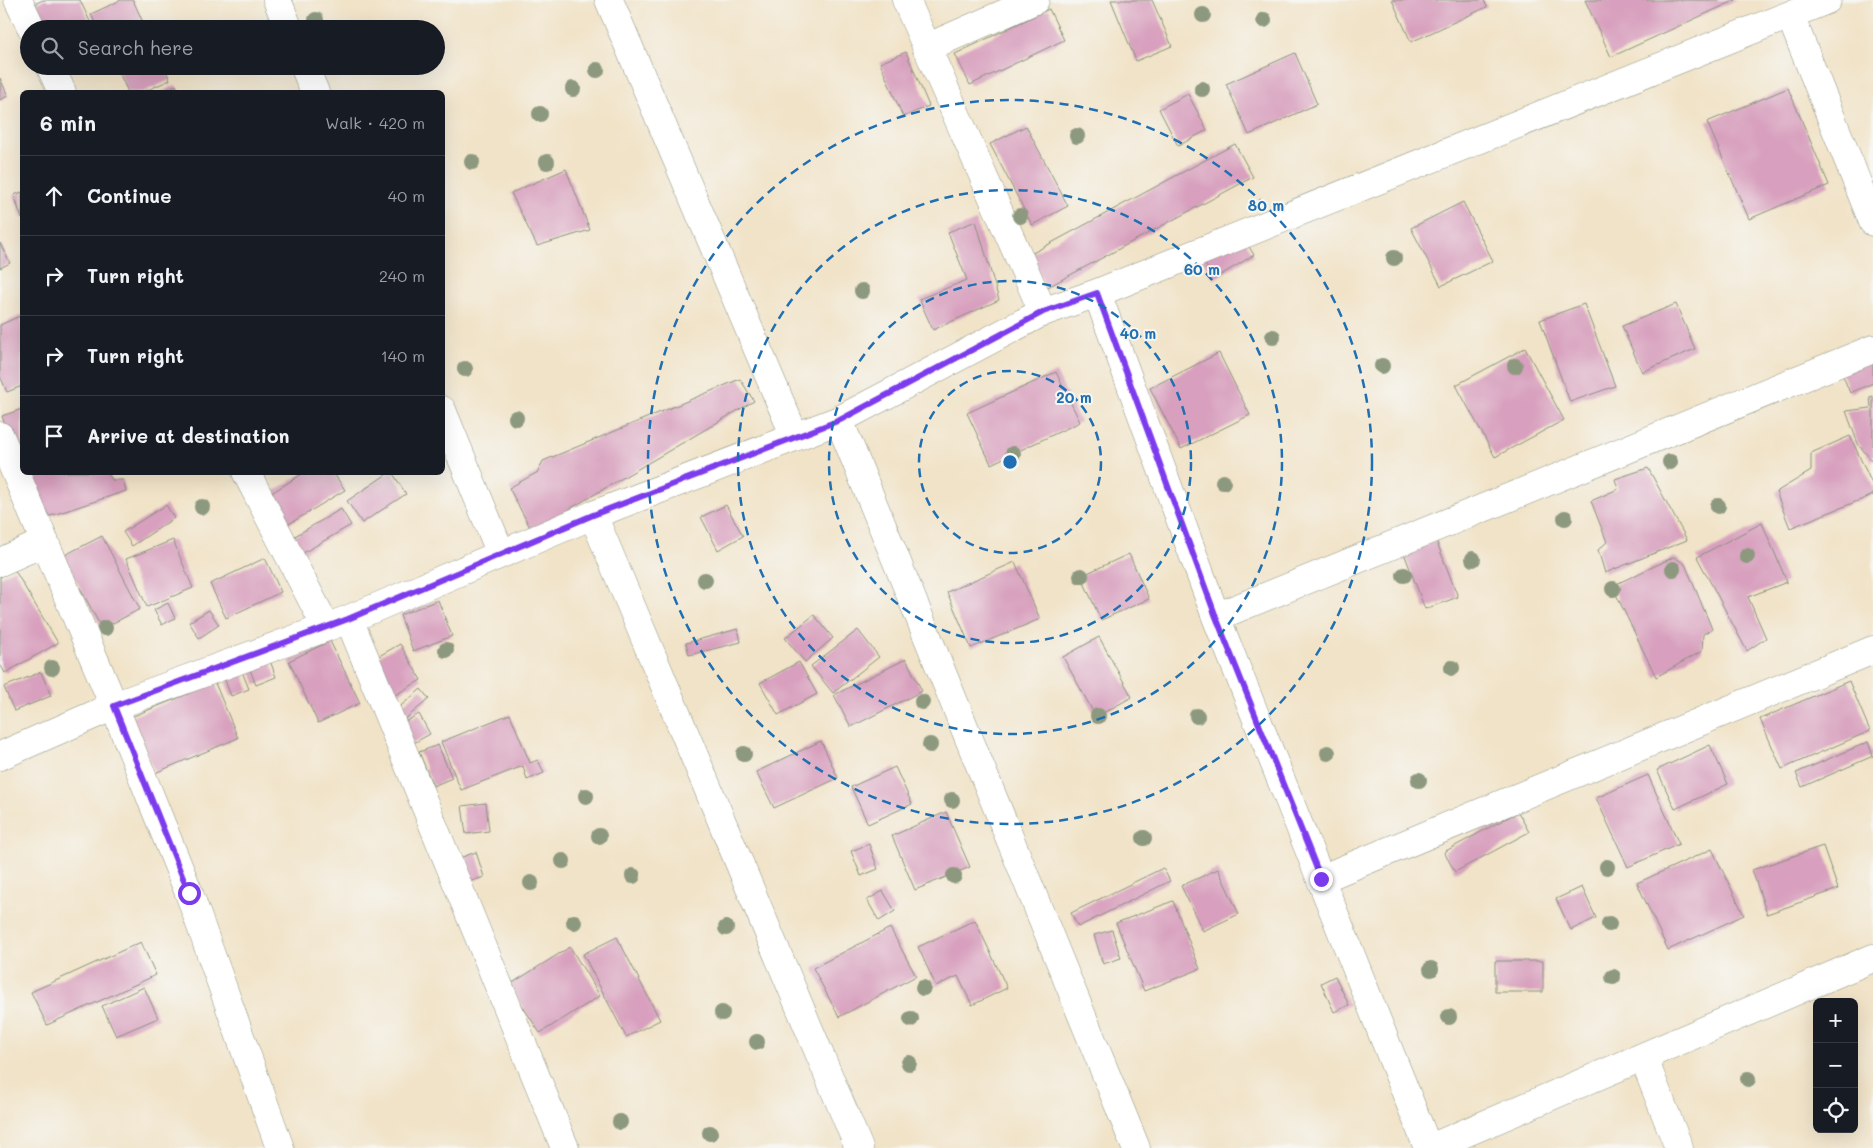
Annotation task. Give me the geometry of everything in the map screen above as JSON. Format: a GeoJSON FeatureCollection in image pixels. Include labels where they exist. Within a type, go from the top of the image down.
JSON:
{"type":"FeatureCollection","features":[{"type":"Feature","properties":{"kind":"street"},"geometry":{"type":"LineString","coordinates":[[18,0],[28,20]]}},
{"type":"Feature","properties":{"kind":"street"},"geometry":{"type":"LineString","coordinates":[[277,0],[285,20]]}},
{"type":"Feature","properties":{"kind":"street"},"geometry":{"type":"LineString","coordinates":[[609,0],[795,437]]}},
{"type":"Feature","properties":{"kind":"street"},"geometry":{"type":"LineString","coordinates":[[906,0],[1043,312]]}},
{"type":"Feature","properties":{"kind":"street"},"geometry":{"type":"LineString","coordinates":[[926,48],[1035,0]]}},
{"type":"Feature","properties":{"kind":"street"},"geometry":{"type":"LineString","coordinates":[[0,756],[114,706],[337,623],[593,515],[840,420],[1043,312],[1097,293],[1827,0]]}},
{"type":"Feature","properties":{"kind":"street"},"geometry":{"type":"LineString","coordinates":[[1790,14],[1873,222]]}},
{"type":"Feature","properties":{"kind":"street"},"geometry":{"type":"LineString","coordinates":[[54,75],[61,90]]}},
{"type":"Feature","properties":{"kind":"street"},"geometry":{"type":"LineString","coordinates":[[308,75],[314,90]]}},
{"type":"Feature","properties":{"kind":"street"},"geometry":{"type":"LineString","coordinates":[[1097,293],[1216,617],[1429,1148],[1873,958]]}},
{"type":"Feature","properties":{"kind":"street"},"geometry":{"type":"LineString","coordinates":[[1216,617],[1873,348]]}},
{"type":"Feature","properties":{"kind":"street"},"geometry":{"type":"LineString","coordinates":[[445,417],[501,554]]}},
{"type":"Feature","properties":{"kind":"street"},"geometry":{"type":"LineString","coordinates":[[840,420],[1136,1148]]}},
{"type":"Feature","properties":{"kind":"street"},"geometry":{"type":"LineString","coordinates":[[0,436],[114,706],[189,893],[280,1148]]}},
{"type":"Feature","properties":{"kind":"street"},"geometry":{"type":"LineString","coordinates":[[248,475],[337,623],[565,1148]]}},
{"type":"Feature","properties":{"kind":"street"},"geometry":{"type":"LineString","coordinates":[[593,515],[859,1148]]}},
{"type":"Feature","properties":{"kind":"street"},"geometry":{"type":"LineString","coordinates":[[0,562],[45,542]]}},
{"type":"Feature","properties":{"kind":"street"},"geometry":{"type":"LineString","coordinates":[[1321,879],[1873,650]]}},
{"type":"Feature","properties":{"kind":"street"},"geometry":{"type":"LineString","coordinates":[[1642,1058],[1679,1148]]}},
{"type":"Feature","properties":{"kind":"building"},"geometry":{"type":"Polygon","coordinates":[[[43,0],[80,0],[89,20],[34,20],[28,7],[43,0]]]}},
{"type":"Feature","properties":{"kind":"building"},"geometry":{"type":"Polygon","coordinates":[[[121,0],[133,0],[142,20],[94,20],[91,14],[121,0]]]}},
{"type":"Feature","properties":{"kind":"building"},"geometry":{"type":"Polygon","coordinates":[[[1111,0],[1152,0],[1172,46],[1136,61],[1111,0]]]}},
{"type":"Feature","properties":{"kind":"building"},"geometry":{"type":"Polygon","coordinates":[[[1392,0],[1484,0],[1487,7],[1411,42],[1392,0]]]}},
{"type":"Feature","properties":{"kind":"building"},"geometry":{"type":"Polygon","coordinates":[[[1585,0],[1736,0],[1611,57],[1585,0]]]}},
{"type":"Feature","properties":{"kind":"building"},"geometry":{"type":"Polygon","coordinates":[[[1049,9],[1064,40],[970,85],[955,54],[1049,9]]]}},
{"type":"Feature","properties":{"kind":"building"},"geometry":{"type":"Polygon","coordinates":[[[906,52],[929,106],[903,117],[880,63],[906,52]]]}},
{"type":"Feature","properties":{"kind":"building"},"geometry":{"type":"Polygon","coordinates":[[[1295,53],[1317,104],[1249,135],[1226,84],[1295,53]]]}},
{"type":"Feature","properties":{"kind":"building"},"geometry":{"type":"Polygon","coordinates":[[[120,75],[168,75],[170,80],[148,90],[127,90],[120,75]]]}},
{"type":"Feature","properties":{"kind":"building"},"geometry":{"type":"Polygon","coordinates":[[[0,78],[8,96],[0,100],[0,78]]]}},
{"type":"Feature","properties":{"kind":"building"},"geometry":{"type":"Polygon","coordinates":[[[176,85],[178,90],[165,90],[176,85]]]}},
{"type":"Feature","properties":{"kind":"building"},"geometry":{"type":"Polygon","coordinates":[[[1788,88],[1829,185],[1749,219],[1707,122],[1788,88]]]}},
{"type":"Feature","properties":{"kind":"building"},"geometry":{"type":"Polygon","coordinates":[[[1188,94],[1207,130],[1178,146],[1159,109],[1188,94]]]}},
{"type":"Feature","properties":{"kind":"building"},"geometry":{"type":"Polygon","coordinates":[[[1026,126],[1068,206],[1032,225],[990,144],[1026,126]]]}},
{"type":"Feature","properties":{"kind":"building"},"geometry":{"type":"Polygon","coordinates":[[[1235,144],[1253,177],[1046,288],[1029,255],[1235,144]]]}},
{"type":"Feature","properties":{"kind":"building"},"geometry":{"type":"Polygon","coordinates":[[[566,169],[590,230],[537,246],[511,193],[566,169]]]}},
{"type":"Feature","properties":{"kind":"building"},"geometry":{"type":"Polygon","coordinates":[[[20,193],[20,213],[14,195],[20,193]]]}},
{"type":"Feature","properties":{"kind":"building"},"geometry":{"type":"Polygon","coordinates":[[[1463,202],[1493,261],[1441,286],[1411,228],[1463,202]]]}},
{"type":"Feature","properties":{"kind":"building"},"geometry":{"type":"Polygon","coordinates":[[[976,221],[999,300],[933,330],[919,299],[967,280],[948,232],[976,221]]]}},
{"type":"Feature","properties":{"kind":"building"},"geometry":{"type":"Polygon","coordinates":[[[1242,235],[1254,255],[1214,279],[1202,259],[1242,235]]]}},
{"type":"Feature","properties":{"kind":"building"},"geometry":{"type":"Polygon","coordinates":[[[0,243],[10,263],[0,268],[0,243]]]}},
{"type":"Feature","properties":{"kind":"building"},"geometry":{"type":"Polygon","coordinates":[[[1584,304],[1615,386],[1570,402],[1540,320],[1584,304]]]}},
{"type":"Feature","properties":{"kind":"building"},"geometry":{"type":"Polygon","coordinates":[[[1676,304],[1695,349],[1642,372],[1622,326],[1676,304]]]}},
{"type":"Feature","properties":{"kind":"building"},"geometry":{"type":"Polygon","coordinates":[[[20,316],[20,387],[7,392],[0,376],[0,325],[20,316]]]}},
{"type":"Feature","properties":{"kind":"building"},"geometry":{"type":"Polygon","coordinates":[[[1525,348],[1564,420],[1495,457],[1456,385],[1525,348]]]}},
{"type":"Feature","properties":{"kind":"building"},"geometry":{"type":"Polygon","coordinates":[[[1873,352],[1873,383],[1850,393],[1839,366],[1873,352]]]}},
{"type":"Feature","properties":{"kind":"building"},"geometry":{"type":"Polygon","coordinates":[[[1219,353],[1250,415],[1181,449],[1150,388],[1219,353]]]}},
{"type":"Feature","properties":{"kind":"building"},"geometry":{"type":"Polygon","coordinates":[[[1056,372],[1080,422],[991,464],[967,413],[1056,372]]]}},
{"type":"Feature","properties":{"kind":"building"},"geometry":{"type":"Polygon","coordinates":[[[740,379],[754,401],[532,531],[509,488],[538,472],[543,461],[740,379]]]}},
{"type":"Feature","properties":{"kind":"building"},"geometry":{"type":"Polygon","coordinates":[[[1873,396],[1873,462],[1858,444],[1846,411],[1871,408],[1870,397],[1873,396]]]}},
{"type":"Feature","properties":{"kind":"building"},"geometry":{"type":"Polygon","coordinates":[[[20,410],[20,468],[2,416],[20,410]]]}},
{"type":"Feature","properties":{"kind":"building"},"geometry":{"type":"Polygon","coordinates":[[[1850,436],[1873,486],[1873,495],[1790,528],[1776,492],[1811,471],[1811,453],[1850,436]]]}},
{"type":"Feature","properties":{"kind":"building"},"geometry":{"type":"Polygon","coordinates":[[[1648,468],[1687,540],[1605,573],[1598,550],[1607,542],[1591,501],[1618,489],[1615,479],[1648,468]]]}},
{"type":"Feature","properties":{"kind":"building"},"geometry":{"type":"Polygon","coordinates":[[[22,475],[109,475],[112,480],[123,480],[126,491],[38,520],[22,475]]]}},
{"type":"Feature","properties":{"kind":"building"},"geometry":{"type":"Polygon","coordinates":[[[300,475],[335,475],[345,490],[289,524],[270,494],[300,475]]]}},
{"type":"Feature","properties":{"kind":"building"},"geometry":{"type":"Polygon","coordinates":[[[386,475],[394,475],[406,494],[362,523],[347,501],[386,475]]]}},
{"type":"Feature","properties":{"kind":"building"},"geometry":{"type":"Polygon","coordinates":[[[166,505],[174,518],[132,546],[123,532],[166,505]]]}},
{"type":"Feature","properties":{"kind":"building"},"geometry":{"type":"Polygon","coordinates":[[[726,505],[743,536],[718,550],[701,517],[726,505]]]}},
{"type":"Feature","properties":{"kind":"building"},"geometry":{"type":"Polygon","coordinates":[[[341,509],[351,525],[298,556],[288,540],[341,509]]]}},
{"type":"Feature","properties":{"kind":"building"},"geometry":{"type":"Polygon","coordinates":[[[1762,523],[1787,582],[1748,597],[1766,638],[1747,651],[1697,557],[1762,523]]]}},
{"type":"Feature","properties":{"kind":"building"},"geometry":{"type":"Polygon","coordinates":[[[102,536],[140,609],[102,629],[63,556],[102,536]]]}},
{"type":"Feature","properties":{"kind":"building"},"geometry":{"type":"Polygon","coordinates":[[[173,540],[193,588],[147,607],[126,559],[173,540]]]}},
{"type":"Feature","properties":{"kind":"building"},"geometry":{"type":"Polygon","coordinates":[[[1436,540],[1458,597],[1425,609],[1404,553],[1436,540]]]}},
{"type":"Feature","properties":{"kind":"building"},"geometry":{"type":"Polygon","coordinates":[[[1129,554],[1149,599],[1101,620],[1081,576],[1129,554]]]}},
{"type":"Feature","properties":{"kind":"building"},"geometry":{"type":"Polygon","coordinates":[[[1674,557],[1685,564],[1712,629],[1703,634],[1702,651],[1656,677],[1612,586],[1674,557]]]}},
{"type":"Feature","properties":{"kind":"building"},"geometry":{"type":"Polygon","coordinates":[[[265,558],[281,592],[226,618],[210,584],[265,558]]]}},
{"type":"Feature","properties":{"kind":"building"},"geometry":{"type":"Polygon","coordinates":[[[1015,562],[1040,619],[971,648],[947,592],[1015,562]]]}},
{"type":"Feature","properties":{"kind":"building"},"geometry":{"type":"Polygon","coordinates":[[[14,569],[58,643],[5,673],[0,664],[0,577],[14,569]]]}},
{"type":"Feature","properties":{"kind":"building"},"geometry":{"type":"Polygon","coordinates":[[[438,600],[452,636],[413,651],[400,615],[438,600]]]}},
{"type":"Feature","properties":{"kind":"building"},"geometry":{"type":"Polygon","coordinates":[[[168,603],[175,618],[162,625],[154,610],[168,603]]]}},
{"type":"Feature","properties":{"kind":"building"},"geometry":{"type":"Polygon","coordinates":[[[209,610],[219,625],[199,638],[189,622],[209,610]]]}},
{"type":"Feature","properties":{"kind":"building"},"geometry":{"type":"Polygon","coordinates":[[[814,615],[833,638],[805,662],[785,638],[814,615]]]}},
{"type":"Feature","properties":{"kind":"building"},"geometry":{"type":"Polygon","coordinates":[[[738,629],[741,642],[689,655],[686,643],[738,629]]]}},
{"type":"Feature","properties":{"kind":"building"},"geometry":{"type":"Polygon","coordinates":[[[858,630],[879,657],[833,693],[811,666],[858,630]]]}},
{"type":"Feature","properties":{"kind":"building"},"geometry":{"type":"Polygon","coordinates":[[[1099,637],[1132,697],[1096,717],[1063,657],[1099,637]]]}},
{"type":"Feature","properties":{"kind":"building"},"geometry":{"type":"Polygon","coordinates":[[[330,641],[360,703],[318,723],[289,661],[330,641]]]}},
{"type":"Feature","properties":{"kind":"building"},"geometry":{"type":"Polygon","coordinates":[[[400,644],[421,680],[395,695],[374,659],[400,644]]]}},
{"type":"Feature","properties":{"kind":"building"},"geometry":{"type":"Polygon","coordinates":[[[268,655],[276,677],[256,685],[247,662],[268,655]]]}},
{"type":"Feature","properties":{"kind":"building"},"geometry":{"type":"Polygon","coordinates":[[[906,659],[922,691],[851,727],[834,695],[906,659]]]}},
{"type":"Feature","properties":{"kind":"building"},"geometry":{"type":"Polygon","coordinates":[[[799,662],[817,694],[778,715],[760,683],[799,662]]]}},
{"type":"Feature","properties":{"kind":"building"},"geometry":{"type":"Polygon","coordinates":[[[241,669],[249,689],[231,696],[223,675],[241,669]]]}},
{"type":"Feature","properties":{"kind":"building"},"geometry":{"type":"Polygon","coordinates":[[[41,672],[51,696],[14,711],[4,687],[41,672]]]}},
{"type":"Feature","properties":{"kind":"building"},"geometry":{"type":"Polygon","coordinates":[[[1849,681],[1870,731],[1782,769],[1760,719],[1849,681]]]}},
{"type":"Feature","properties":{"kind":"building"},"geometry":{"type":"Polygon","coordinates":[[[215,683],[238,738],[155,773],[131,717],[215,683]]]}},
{"type":"Feature","properties":{"kind":"building"},"geometry":{"type":"Polygon","coordinates":[[[421,689],[429,699],[405,719],[397,709],[421,689]]]}},
{"type":"Feature","properties":{"kind":"building"},"geometry":{"type":"Polygon","coordinates":[[[419,714],[430,734],[412,744],[401,724],[419,714]]]}},
{"type":"Feature","properties":{"kind":"building"},"geometry":{"type":"Polygon","coordinates":[[[510,714],[530,763],[538,760],[544,773],[527,780],[523,766],[461,790],[441,742],[510,714]]]}},
{"type":"Feature","properties":{"kind":"building"},"geometry":{"type":"Polygon","coordinates":[[[821,741],[838,778],[774,808],[756,772],[821,741]]]}},
{"type":"Feature","properties":{"kind":"building"},"geometry":{"type":"Polygon","coordinates":[[[1868,742],[1873,756],[1802,787],[1796,773],[1868,742]]]}},
{"type":"Feature","properties":{"kind":"building"},"geometry":{"type":"Polygon","coordinates":[[[438,745],[452,778],[433,786],[419,752],[438,745]]]}},
{"type":"Feature","properties":{"kind":"building"},"geometry":{"type":"Polygon","coordinates":[[[1710,745],[1728,784],[1675,809],[1657,770],[1710,745]]]}},
{"type":"Feature","properties":{"kind":"building"},"geometry":{"type":"Polygon","coordinates":[[[895,767],[912,804],[868,824],[851,787],[895,767]]]}},
{"type":"Feature","properties":{"kind":"building"},"geometry":{"type":"Polygon","coordinates":[[[1648,775],[1679,844],[1628,867],[1596,798],[1648,775]]]}},
{"type":"Feature","properties":{"kind":"building"},"geometry":{"type":"Polygon","coordinates":[[[486,803],[489,831],[466,834],[462,806],[486,803]]]}},
{"type":"Feature","properties":{"kind":"building"},"geometry":{"type":"Polygon","coordinates":[[[946,812],[970,867],[915,890],[892,836],[946,812]]]}},
{"type":"Feature","properties":{"kind":"building"},"geometry":{"type":"Polygon","coordinates":[[[1518,812],[1529,832],[1455,872],[1444,852],[1518,812]]]}},
{"type":"Feature","properties":{"kind":"building"},"geometry":{"type":"Polygon","coordinates":[[[869,844],[878,869],[861,876],[851,851],[869,844]]]}},
{"type":"Feature","properties":{"kind":"building"},"geometry":{"type":"Polygon","coordinates":[[[1823,846],[1838,889],[1767,914],[1752,870],[1823,846]]]}},
{"type":"Feature","properties":{"kind":"building"},"geometry":{"type":"Polygon","coordinates":[[[1712,849],[1744,915],[1668,950],[1637,883],[1712,849]]]}},
{"type":"Feature","properties":{"kind":"building"},"geometry":{"type":"Polygon","coordinates":[[[476,852],[484,877],[463,884],[454,860],[476,852]]]}},
{"type":"Feature","properties":{"kind":"building"},"geometry":{"type":"Polygon","coordinates":[[[1163,868],[1170,881],[1078,927],[1071,913],[1163,868]]]}},
{"type":"Feature","properties":{"kind":"building"},"geometry":{"type":"Polygon","coordinates":[[[1218,869],[1239,914],[1203,931],[1181,886],[1218,869]]]}},
{"type":"Feature","properties":{"kind":"building"},"geometry":{"type":"Polygon","coordinates":[[[1582,887],[1596,918],[1571,930],[1556,899],[1582,887]]]}},
{"type":"Feature","properties":{"kind":"building"},"geometry":{"type":"Polygon","coordinates":[[[883,891],[895,911],[879,921],[867,900],[883,891]]]}},
{"type":"Feature","properties":{"kind":"building"},"geometry":{"type":"Polygon","coordinates":[[[1173,901],[1200,969],[1144,991],[1116,923],[1173,901]]]}},
{"type":"Feature","properties":{"kind":"building"},"geometry":{"type":"Polygon","coordinates":[[[975,920],[1007,988],[972,1005],[958,976],[936,986],[918,947],[975,920]]]}},
{"type":"Feature","properties":{"kind":"building"},"geometry":{"type":"Polygon","coordinates":[[[890,928],[916,976],[839,1017],[813,968],[890,928]]]}},
{"type":"Feature","properties":{"kind":"building"},"geometry":{"type":"Polygon","coordinates":[[[1112,930],[1121,958],[1103,964],[1094,935],[1112,930]]]}},
{"type":"Feature","properties":{"kind":"building"},"geometry":{"type":"Polygon","coordinates":[[[617,937],[660,1020],[626,1037],[583,954],[617,937]]]}},
{"type":"Feature","properties":{"kind":"building"},"geometry":{"type":"Polygon","coordinates":[[[141,942],[156,975],[47,1025],[31,992],[141,942]]]}},
{"type":"Feature","properties":{"kind":"building"},"geometry":{"type":"Polygon","coordinates":[[[570,947],[600,996],[540,1033],[509,985],[570,947]]]}},
{"type":"Feature","properties":{"kind":"building"},"geometry":{"type":"Polygon","coordinates":[[[1495,961],[1543,961],[1543,992],[1495,992],[1495,961]]]}},
{"type":"Feature","properties":{"kind":"building"},"geometry":{"type":"Polygon","coordinates":[[[1335,976],[1349,1005],[1334,1012],[1321,983],[1335,976]]]}},
{"type":"Feature","properties":{"kind":"building"},"geometry":{"type":"Polygon","coordinates":[[[144,987],[158,1018],[116,1036],[102,1006],[144,987]]]}},
{"type":"Feature","properties":{"kind":"route"},"geometry":{"type":"LineString","coordinates":[[189,893],[114,706],[348,619],[593,515],[840,420],[1043,312],[1097,293],[1216,617],[1321,879]]}}]}
